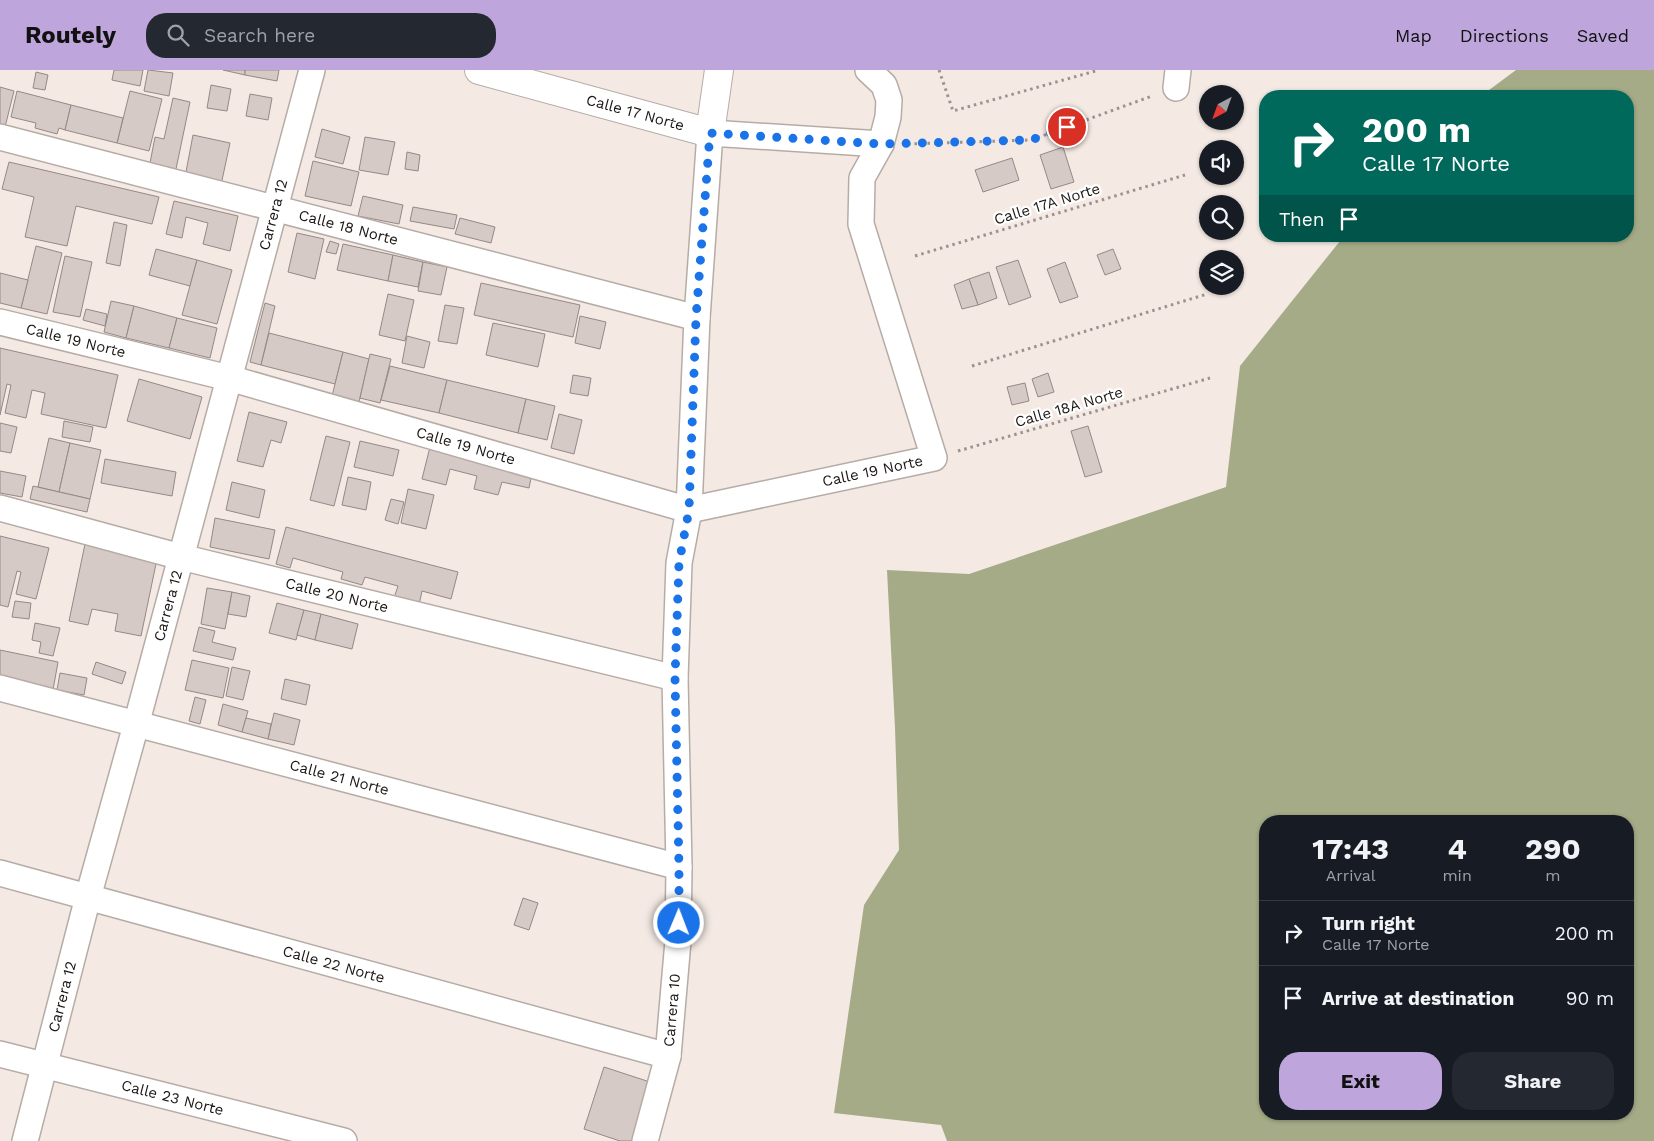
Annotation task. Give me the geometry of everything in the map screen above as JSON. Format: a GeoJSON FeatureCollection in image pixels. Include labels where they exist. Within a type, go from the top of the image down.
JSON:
{"type":"FeatureCollection","features":[{"type":"Feature","properties":{"kind":"street","name":"Carrera 12"},"geometry":{"type":"LineString","coordinates":[[24,1141],[88,897],[312,70]]}},
{"type":"Feature","properties":{"kind":"street","name":"Calle 17 Norte"},"geometry":{"type":"LineString","coordinates":[[479,70],[710,133],[881,144]]}},
{"type":"Feature","properties":{"kind":"street","name":"Carrera 10"},"geometry":{"type":"LineString","coordinates":[[645,1141],[668,1056],[678,941],[679,867],[675,678],[679,563],[689,510],[696,318],[710,133],[719,70]]}},
{"type":"Feature","properties":{"kind":"street"},"geometry":{"type":"LineString","coordinates":[[868,70],[884,85],[889,100],[888,117],[881,144],[862,178],[861,224],[934,458]]}},
{"type":"Feature","properties":{"kind":"street","name":"Calle 18 Norte"},"geometry":{"type":"LineString","coordinates":[[0,137],[696,318]]}},
{"type":"Feature","properties":{"kind":"street","name":"Calle 19 Norte"},"geometry":{"type":"LineString","coordinates":[[0,322],[229,378],[689,510],[934,458]]}},
{"type":"Feature","properties":{"kind":"street","name":"Calle 20 Norte"},"geometry":{"type":"LineString","coordinates":[[0,508],[181,557],[675,678]]}},
{"type":"Feature","properties":{"kind":"street","name":"Calle 21 Norte"},"geometry":{"type":"LineString","coordinates":[[0,688],[679,867]]}},
{"type":"Feature","properties":{"kind":"street","name":"Calle 22 Norte"},"geometry":{"type":"LineString","coordinates":[[0,873],[668,1056]]}},
{"type":"Feature","properties":{"kind":"street","name":"Calle 23 Norte"},"geometry":{"type":"LineString","coordinates":[[0,1054],[344,1141]]}},
{"type":"Feature","properties":{"kind":"path"},"geometry":{"type":"LineString","coordinates":[[939,70],[953,111],[1099,70]]}},
{"type":"Feature","properties":{"kind":"path"},"geometry":{"type":"LineString","coordinates":[[881,144],[1031,140],[1177,79]]}},
{"type":"Feature","properties":{"kind":"path","name":"Calle 17A Norte"},"geometry":{"type":"LineString","coordinates":[[915,256],[1185,175]]}},
{"type":"Feature","properties":{"kind":"path"},"geometry":{"type":"LineString","coordinates":[[972,366],[1204,295]]}},
{"type":"Feature","properties":{"kind":"path","name":"Calle 18A Norte"},"geometry":{"type":"LineString","coordinates":[[934,458],[1210,378]]}},
{"type":"Feature","properties":{"kind":"green space"},"geometry":{"type":"Polygon","coordinates":[[[1516,70],[1654,70],[1654,1141],[947,1141],[941,1125],[834,1113],[864,905],[899,850],[887,570],[969,574],[1226,487],[1240,366],[1339,242],[1634,242],[1634,90],[1489,90],[1516,70]]]}},
{"type":"Feature","properties":{"kind":"building"},"geometry":{"type":"Polygon","coordinates":[[[114,70],[143,70],[140,86],[112,80],[114,70]]]}},
{"type":"Feature","properties":{"kind":"building"},"geometry":{"type":"Polygon","coordinates":[[[148,70],[173,73],[169,96],[144,91],[148,70]]]}},
{"type":"Feature","properties":{"kind":"building"},"geometry":{"type":"Polygon","coordinates":[[[223,70],[245,70],[245,75],[223,70]]]}},
{"type":"Feature","properties":{"kind":"building"},"geometry":{"type":"Polygon","coordinates":[[[245,70],[279,70],[277,81],[245,75],[245,70]]]}},
{"type":"Feature","properties":{"kind":"building"},"geometry":{"type":"Polygon","coordinates":[[[36,72],[48,75],[45,90],[33,88],[36,72]]]}},
{"type":"Feature","properties":{"kind":"building"},"geometry":{"type":"Polygon","coordinates":[[[211,85],[231,89],[227,111],[207,108],[211,85]]]}},
{"type":"Feature","properties":{"kind":"building"},"geometry":{"type":"Polygon","coordinates":[[[0,87],[14,91],[5,127],[0,126],[0,87]]]}},
{"type":"Feature","properties":{"kind":"building"},"geometry":{"type":"Polygon","coordinates":[[[17,91],[71,105],[65,130],[59,128],[57,134],[35,128],[36,123],[11,117],[17,91]]]}},
{"type":"Feature","properties":{"kind":"building"},"geometry":{"type":"Polygon","coordinates":[[[130,91],[162,99],[149,151],[117,143],[130,91]]]}},
{"type":"Feature","properties":{"kind":"building"},"geometry":{"type":"Polygon","coordinates":[[[250,94],[272,98],[268,120],[246,116],[250,94]]]}},
{"type":"Feature","properties":{"kind":"building"},"geometry":{"type":"Polygon","coordinates":[[[173,98],[190,102],[176,169],[150,163],[155,137],[164,139],[173,98]]]}},
{"type":"Feature","properties":{"kind":"building"},"geometry":{"type":"Polygon","coordinates":[[[71,105],[123,118],[117,143],[65,130],[71,105]]]}},
{"type":"Feature","properties":{"kind":"building"},"geometry":{"type":"Polygon","coordinates":[[[322,129],[350,137],[343,164],[315,157],[322,129]]]}},
{"type":"Feature","properties":{"kind":"building"},"geometry":{"type":"Polygon","coordinates":[[[193,135],[230,143],[221,185],[185,177],[193,135]]]}},
{"type":"Feature","properties":{"kind":"building"},"geometry":{"type":"Polygon","coordinates":[[[365,137],[395,142],[388,175],[359,170],[365,137]]]}},
{"type":"Feature","properties":{"kind":"building"},"geometry":{"type":"Polygon","coordinates":[[[1063,147],[1074,182],[1051,189],[1040,155],[1063,147]]]}},
{"type":"Feature","properties":{"kind":"building"},"geometry":{"type":"Polygon","coordinates":[[[407,152],[420,155],[418,171],[405,169],[407,152]]]}},
{"type":"Feature","properties":{"kind":"building"},"geometry":{"type":"Polygon","coordinates":[[[1012,158],[1019,180],[983,192],[975,170],[1012,158]]]}},
{"type":"Feature","properties":{"kind":"building"},"geometry":{"type":"Polygon","coordinates":[[[313,161],[359,172],[351,206],[305,196],[313,161]]]}},
{"type":"Feature","properties":{"kind":"building"},"geometry":{"type":"Polygon","coordinates":[[[9,162],[159,197],[152,224],[76,206],[67,246],[25,237],[34,197],[2,189],[9,162]]]}},
{"type":"Feature","properties":{"kind":"building"},"geometry":{"type":"Polygon","coordinates":[[[363,196],[403,205],[399,224],[358,216],[363,196]]]}},
{"type":"Feature","properties":{"kind":"building"},"geometry":{"type":"Polygon","coordinates":[[[174,201],[238,216],[230,251],[203,244],[208,223],[186,217],[182,238],[166,234],[174,201]]]}},
{"type":"Feature","properties":{"kind":"building"},"geometry":{"type":"Polygon","coordinates":[[[413,207],[457,215],[454,229],[410,221],[413,207]]]}},
{"type":"Feature","properties":{"kind":"building"},"geometry":{"type":"Polygon","coordinates":[[[460,218],[495,227],[491,243],[455,234],[460,218]]]}},
{"type":"Feature","properties":{"kind":"building"},"geometry":{"type":"Polygon","coordinates":[[[114,222],[127,225],[120,266],[106,263],[114,222]]]}},
{"type":"Feature","properties":{"kind":"building"},"geometry":{"type":"Polygon","coordinates":[[[297,233],[324,239],[315,279],[288,272],[297,233]]]}},
{"type":"Feature","properties":{"kind":"building"},"geometry":{"type":"Polygon","coordinates":[[[330,241],[339,244],[336,254],[326,252],[330,241]]]}},
{"type":"Feature","properties":{"kind":"building"},"geometry":{"type":"Polygon","coordinates":[[[343,244],[393,255],[388,281],[337,270],[343,244]]]}},
{"type":"Feature","properties":{"kind":"building"},"geometry":{"type":"Polygon","coordinates":[[[36,246],[62,253],[47,314],[21,308],[36,246]]]}},
{"type":"Feature","properties":{"kind":"building"},"geometry":{"type":"Polygon","coordinates":[[[156,249],[197,260],[190,286],[149,275],[156,249]]]}},
{"type":"Feature","properties":{"kind":"building"},"geometry":{"type":"Polygon","coordinates":[[[1113,249],[1121,269],[1105,275],[1097,255],[1113,249]]]}},
{"type":"Feature","properties":{"kind":"building"},"geometry":{"type":"Polygon","coordinates":[[[393,255],[423,262],[418,287],[388,281],[393,255]]]}},
{"type":"Feature","properties":{"kind":"building"},"geometry":{"type":"Polygon","coordinates":[[[65,256],[92,262],[80,317],[53,312],[65,256]]]}},
{"type":"Feature","properties":{"kind":"building"},"geometry":{"type":"Polygon","coordinates":[[[197,260],[232,270],[217,324],[182,315],[197,260]]]}},
{"type":"Feature","properties":{"kind":"building"},"geometry":{"type":"Polygon","coordinates":[[[1018,260],[1031,297],[1009,305],[996,267],[1018,260]]]}},
{"type":"Feature","properties":{"kind":"building"},"geometry":{"type":"Polygon","coordinates":[[[423,262],[447,267],[441,295],[418,291],[423,262]]]}},
{"type":"Feature","properties":{"kind":"building"},"geometry":{"type":"Polygon","coordinates":[[[1065,262],[1078,297],[1060,303],[1047,269],[1065,262]]]}},
{"type":"Feature","properties":{"kind":"building"},"geometry":{"type":"Polygon","coordinates":[[[989,272],[997,298],[978,305],[969,279],[989,272]]]}},
{"type":"Feature","properties":{"kind":"building"},"geometry":{"type":"Polygon","coordinates":[[[0,273],[28,280],[21,308],[0,303],[0,273]]]}},
{"type":"Feature","properties":{"kind":"building"},"geometry":{"type":"Polygon","coordinates":[[[969,279],[978,305],[962,309],[954,285],[969,279]]]}},
{"type":"Feature","properties":{"kind":"building"},"geometry":{"type":"Polygon","coordinates":[[[481,283],[580,305],[573,337],[474,315],[481,283]]]}},
{"type":"Feature","properties":{"kind":"building"},"geometry":{"type":"Polygon","coordinates":[[[388,294],[414,300],[405,341],[379,335],[388,294]]]}},
{"type":"Feature","properties":{"kind":"building"},"geometry":{"type":"Polygon","coordinates":[[[111,301],[134,306],[126,338],[104,332],[111,301]]]}},
{"type":"Feature","properties":{"kind":"building"},"geometry":{"type":"Polygon","coordinates":[[[265,303],[275,306],[261,365],[250,362],[265,303]]]}},
{"type":"Feature","properties":{"kind":"building"},"geometry":{"type":"Polygon","coordinates":[[[445,305],[464,308],[457,344],[438,341],[445,305]]]}},
{"type":"Feature","properties":{"kind":"building"},"geometry":{"type":"Polygon","coordinates":[[[134,306],[177,318],[169,348],[126,338],[134,306]]]}},
{"type":"Feature","properties":{"kind":"building"},"geometry":{"type":"Polygon","coordinates":[[[86,309],[107,314],[105,326],[83,320],[86,309]]]}},
{"type":"Feature","properties":{"kind":"building"},"geometry":{"type":"Polygon","coordinates":[[[580,316],[606,322],[600,349],[575,343],[580,316]]]}},
{"type":"Feature","properties":{"kind":"building"},"geometry":{"type":"Polygon","coordinates":[[[177,318],[217,328],[210,358],[169,348],[177,318]]]}},
{"type":"Feature","properties":{"kind":"building"},"geometry":{"type":"Polygon","coordinates":[[[493,323],[545,334],[538,367],[486,355],[493,323]]]}},
{"type":"Feature","properties":{"kind":"building"},"geometry":{"type":"Polygon","coordinates":[[[269,333],[343,352],[335,384],[261,365],[269,333]]]}},
{"type":"Feature","properties":{"kind":"building"},"geometry":{"type":"Polygon","coordinates":[[[407,336],[430,342],[424,368],[402,363],[407,336]]]}},
{"type":"Feature","properties":{"kind":"building"},"geometry":{"type":"Polygon","coordinates":[[[0,348],[118,375],[106,428],[41,414],[45,393],[32,390],[26,418],[5,413],[11,385],[7,384],[0,415],[0,348]]]}},
{"type":"Feature","properties":{"kind":"building"},"geometry":{"type":"Polygon","coordinates":[[[343,352],[369,359],[359,402],[332,396],[343,352]]]}},
{"type":"Feature","properties":{"kind":"building"},"geometry":{"type":"Polygon","coordinates":[[[370,354],[391,359],[380,403],[360,398],[370,354]]]}},
{"type":"Feature","properties":{"kind":"building"},"geometry":{"type":"Polygon","coordinates":[[[390,366],[447,380],[439,413],[381,400],[390,366]]]}},
{"type":"Feature","properties":{"kind":"building"},"geometry":{"type":"Polygon","coordinates":[[[1048,373],[1054,392],[1038,397],[1032,379],[1048,373]]]}},
{"type":"Feature","properties":{"kind":"building"},"geometry":{"type":"Polygon","coordinates":[[[573,375],[591,378],[588,396],[570,393],[573,375]]]}},
{"type":"Feature","properties":{"kind":"building"},"geometry":{"type":"Polygon","coordinates":[[[139,379],[202,397],[190,439],[127,421],[139,379]]]}},
{"type":"Feature","properties":{"kind":"building"},"geometry":{"type":"Polygon","coordinates":[[[447,380],[526,399],[518,433],[439,413],[447,380]]]}},
{"type":"Feature","properties":{"kind":"building"},"geometry":{"type":"Polygon","coordinates":[[[1025,383],[1029,401],[1012,405],[1007,387],[1025,383]]]}},
{"type":"Feature","properties":{"kind":"building"},"geometry":{"type":"Polygon","coordinates":[[[526,399],[555,406],[547,440],[518,433],[526,399]]]}},
{"type":"Feature","properties":{"kind":"building"},"geometry":{"type":"Polygon","coordinates":[[[249,412],[287,422],[281,443],[271,440],[263,467],[237,461],[249,412]]]}},
{"type":"Feature","properties":{"kind":"building"},"geometry":{"type":"Polygon","coordinates":[[[559,414],[582,420],[574,454],[551,448],[559,414]]]}},
{"type":"Feature","properties":{"kind":"building"},"geometry":{"type":"Polygon","coordinates":[[[64,421],[93,427],[90,442],[62,437],[64,421]]]}},
{"type":"Feature","properties":{"kind":"building"},"geometry":{"type":"Polygon","coordinates":[[[0,423],[17,427],[11,453],[0,451],[0,423]]]}},
{"type":"Feature","properties":{"kind":"building"},"geometry":{"type":"Polygon","coordinates":[[[1088,426],[1102,472],[1085,477],[1071,431],[1088,426]]]}},
{"type":"Feature","properties":{"kind":"building"},"geometry":{"type":"Polygon","coordinates":[[[326,436],[350,442],[334,506],[310,500],[326,436]]]}},
{"type":"Feature","properties":{"kind":"building"},"geometry":{"type":"Polygon","coordinates":[[[49,438],[70,443],[59,492],[38,487],[49,438]]]}},
{"type":"Feature","properties":{"kind":"building"},"geometry":{"type":"Polygon","coordinates":[[[360,441],[399,450],[393,476],[354,467],[360,441]]]}},
{"type":"Feature","properties":{"kind":"building"},"geometry":{"type":"Polygon","coordinates":[[[70,443],[101,450],[90,499],[59,492],[70,443]]]}},
{"type":"Feature","properties":{"kind":"building"},"geometry":{"type":"Polygon","coordinates":[[[431,443],[533,468],[529,488],[502,482],[498,495],[474,489],[477,476],[450,469],[446,485],[422,479],[431,443]]]}},
{"type":"Feature","properties":{"kind":"building"},"geometry":{"type":"Polygon","coordinates":[[[105,459],[176,472],[172,496],[101,483],[105,459]]]}},
{"type":"Feature","properties":{"kind":"building"},"geometry":{"type":"Polygon","coordinates":[[[0,471],[26,476],[22,497],[0,493],[0,471]]]}},
{"type":"Feature","properties":{"kind":"building"},"geometry":{"type":"Polygon","coordinates":[[[348,477],[371,482],[366,510],[342,505],[348,477]]]}},
{"type":"Feature","properties":{"kind":"building"},"geometry":{"type":"Polygon","coordinates":[[[232,482],[265,490],[259,518],[226,510],[232,482]]]}},
{"type":"Feature","properties":{"kind":"building"},"geometry":{"type":"Polygon","coordinates":[[[33,486],[90,499],[87,512],[30,499],[33,486]]]}},
{"type":"Feature","properties":{"kind":"building"},"geometry":{"type":"Polygon","coordinates":[[[408,489],[434,495],[426,529],[401,523],[408,489]]]}},
{"type":"Feature","properties":{"kind":"building"},"geometry":{"type":"Polygon","coordinates":[[[391,499],[404,502],[398,524],[385,520],[391,499]]]}},
{"type":"Feature","properties":{"kind":"building"},"geometry":{"type":"Polygon","coordinates":[[[215,518],[275,530],[269,559],[210,547],[215,518]]]}},
{"type":"Feature","properties":{"kind":"building"},"geometry":{"type":"Polygon","coordinates":[[[286,527],[458,572],[451,599],[422,591],[419,605],[394,598],[398,586],[365,577],[362,585],[341,579],[343,572],[293,558],[290,568],[276,564],[286,527]]]}},
{"type":"Feature","properties":{"kind":"building"},"geometry":{"type":"Polygon","coordinates":[[[0,536],[49,548],[36,599],[16,594],[21,572],[17,571],[8,607],[0,605],[0,536]]]}},
{"type":"Feature","properties":{"kind":"building"},"geometry":{"type":"Polygon","coordinates":[[[85,544],[157,559],[141,636],[115,631],[118,614],[92,609],[88,625],[69,621],[85,544]]]}},
{"type":"Feature","properties":{"kind":"building"},"geometry":{"type":"Polygon","coordinates":[[[207,588],[232,592],[225,629],[201,624],[207,588]]]}},
{"type":"Feature","properties":{"kind":"building"},"geometry":{"type":"Polygon","coordinates":[[[232,592],[250,596],[246,617],[228,614],[232,592]]]}},
{"type":"Feature","properties":{"kind":"building"},"geometry":{"type":"Polygon","coordinates":[[[15,601],[31,603],[29,619],[12,617],[15,601]]]}},
{"type":"Feature","properties":{"kind":"building"},"geometry":{"type":"Polygon","coordinates":[[[277,603],[304,610],[296,640],[269,633],[277,603]]]}},
{"type":"Feature","properties":{"kind":"building"},"geometry":{"type":"Polygon","coordinates":[[[304,610],[321,614],[315,640],[297,635],[304,610]]]}},
{"type":"Feature","properties":{"kind":"building"},"geometry":{"type":"Polygon","coordinates":[[[321,614],[358,624],[352,649],[315,640],[321,614]]]}},
{"type":"Feature","properties":{"kind":"building"},"geometry":{"type":"Polygon","coordinates":[[[35,623],[60,628],[53,656],[39,653],[41,642],[32,640],[35,623]]]}},
{"type":"Feature","properties":{"kind":"building"},"geometry":{"type":"Polygon","coordinates":[[[199,627],[215,631],[212,642],[236,648],[233,660],[193,651],[199,627]]]}},
{"type":"Feature","properties":{"kind":"building"},"geometry":{"type":"Polygon","coordinates":[[[0,650],[58,662],[53,690],[0,679],[0,650]]]}},
{"type":"Feature","properties":{"kind":"building"},"geometry":{"type":"Polygon","coordinates":[[[192,660],[229,668],[223,698],[185,690],[192,660]]]}},
{"type":"Feature","properties":{"kind":"building"},"geometry":{"type":"Polygon","coordinates":[[[96,662],[126,672],[122,684],[92,674],[96,662]]]}},
{"type":"Feature","properties":{"kind":"building"},"geometry":{"type":"Polygon","coordinates":[[[232,667],[250,671],[243,700],[226,696],[232,667]]]}},
{"type":"Feature","properties":{"kind":"building"},"geometry":{"type":"Polygon","coordinates":[[[60,673],[87,678],[84,695],[57,690],[60,673]]]}},
{"type":"Feature","properties":{"kind":"building"},"geometry":{"type":"Polygon","coordinates":[[[285,679],[310,685],[306,705],[281,699],[285,679]]]}},
{"type":"Feature","properties":{"kind":"building"},"geometry":{"type":"Polygon","coordinates":[[[195,697],[206,700],[200,724],[189,721],[195,697]]]}},
{"type":"Feature","properties":{"kind":"building"},"geometry":{"type":"Polygon","coordinates":[[[223,704],[248,711],[242,732],[218,725],[223,704]]]}},
{"type":"Feature","properties":{"kind":"building"},"geometry":{"type":"Polygon","coordinates":[[[274,713],[300,720],[294,745],[268,739],[274,713]]]}},
{"type":"Feature","properties":{"kind":"building"},"geometry":{"type":"Polygon","coordinates":[[[246,718],[271,724],[268,739],[242,732],[246,718]]]}},
{"type":"Feature","properties":{"kind":"building"},"geometry":{"type":"Polygon","coordinates":[[[523,898],[538,903],[529,930],[514,925],[523,898]]]}},
{"type":"Feature","properties":{"kind":"building"},"geometry":{"type":"Polygon","coordinates":[[[604,1067],[653,1083],[634,1141],[620,1141],[584,1129],[604,1067]]]}},
{"type":"Feature","properties":{"kind":"route"},"geometry":{"type":"LineString","coordinates":[[679,923],[675,678],[679,563],[689,510],[696,318],[710,133],[881,144],[1031,140],[1067,127]]}}]}
